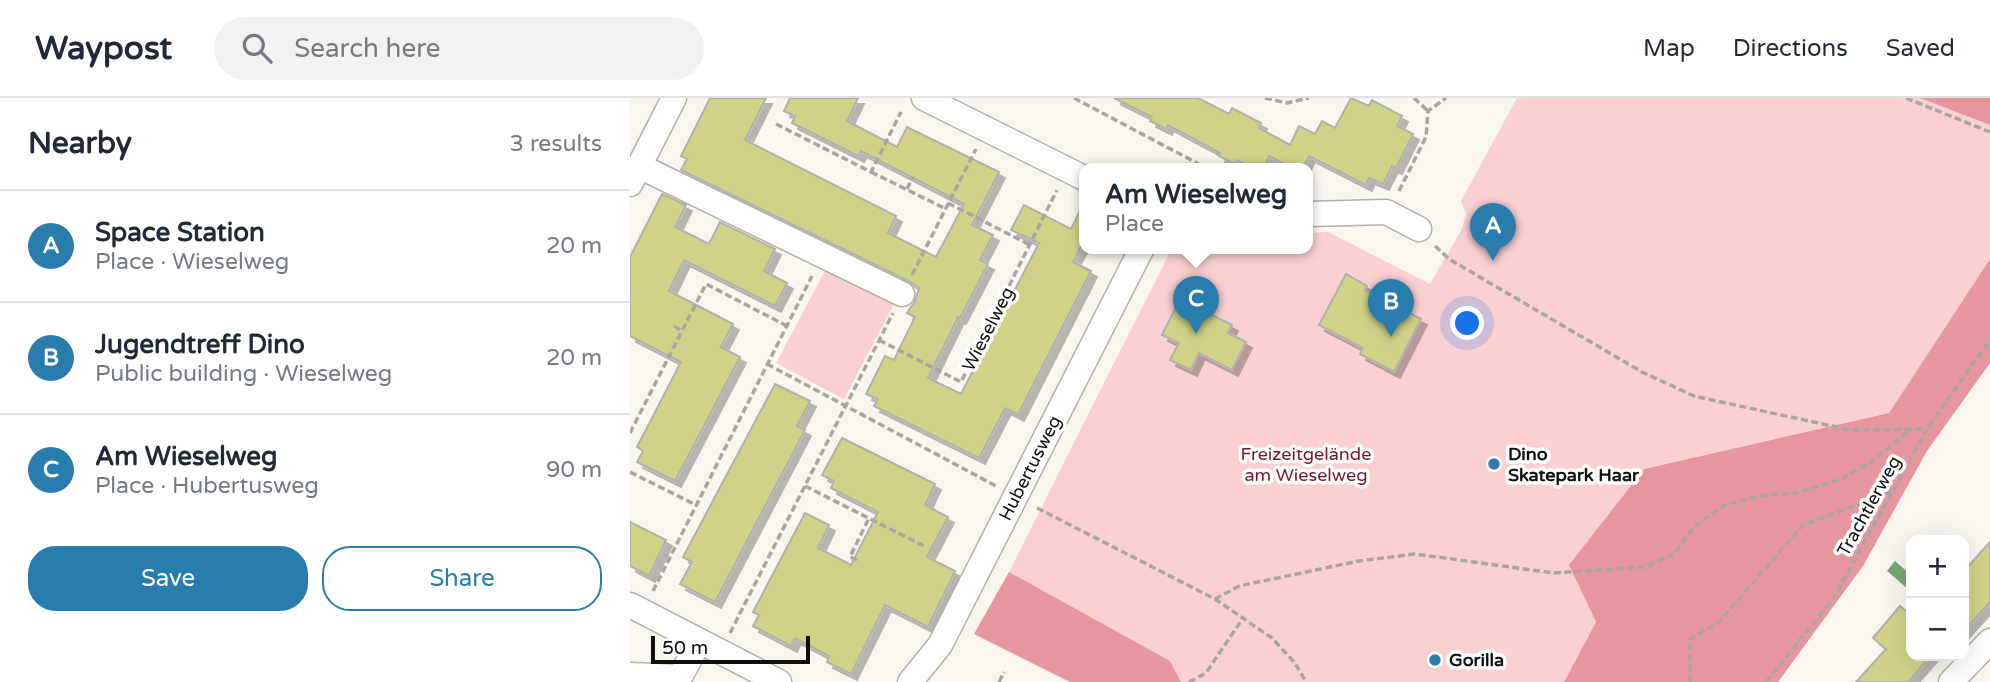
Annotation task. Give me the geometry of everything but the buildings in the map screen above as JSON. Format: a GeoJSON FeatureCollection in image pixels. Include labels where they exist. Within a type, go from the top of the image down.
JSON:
{"type":"FeatureCollection","features":[{"type":"Feature","properties":{"kind":"street"},"geometry":{"type":"LineString","coordinates":[[674,98],[635,175],[822,255],[902,294]]}},
{"type":"Feature","properties":{"kind":"street"},"geometry":{"type":"LineString","coordinates":[[924,98],[1079,176]]}},
{"type":"Feature","properties":{"kind":"street"},"geometry":{"type":"LineString","coordinates":[[1313,214],[1386,212],[1419,229]]}},
{"type":"Feature","properties":{"kind":"street","name":"Hubertusweg"},"geometry":{"type":"LineString","coordinates":[[910,682],[940,645],[1139,254]]}},
{"type":"Feature","properties":{"kind":"street"},"geometry":{"type":"LineString","coordinates":[[640,601],[699,642],[779,682]]}},
{"type":"Feature","properties":{"kind":"street"},"geometry":{"type":"LineString","coordinates":[[1951,682],[1990,641]]}},
{"type":"Feature","properties":{"kind":"street"},"geometry":{"type":"LineString","coordinates":[[630,675],[680,677],[699,642]]}},
{"type":"Feature","properties":{"kind":"path"},"geometry":{"type":"LineString","coordinates":[[1074,98],[1197,163]]}},
{"type":"Feature","properties":{"kind":"path"},"geometry":{"type":"LineString","coordinates":[[1265,98],[1287,103],[1309,98]]}},
{"type":"Feature","properties":{"kind":"path"},"geometry":{"type":"LineString","coordinates":[[1414,98],[1428,111]]}},
{"type":"Feature","properties":{"kind":"path"},"geometry":{"type":"LineString","coordinates":[[1399,191],[1426,137],[1428,111],[1446,98]]}},
{"type":"Feature","properties":{"kind":"path"},"geometry":{"type":"LineString","coordinates":[[1906,98],[1990,132]]}},
{"type":"Feature","properties":{"kind":"path"},"geometry":{"type":"LineString","coordinates":[[871,172],[901,112]]}},
{"type":"Feature","properties":{"kind":"path"},"geometry":{"type":"LineString","coordinates":[[776,124],[945,209]]}},
{"type":"Feature","properties":{"kind":"path"},"geometry":{"type":"LineString","coordinates":[[729,635],[976,149]]}},
{"type":"Feature","properties":{"kind":"path"},"geometry":{"type":"LineString","coordinates":[[907,189],[913,177]]}},
{"type":"Feature","properties":{"kind":"path","name":"Wieselweg"},"geometry":{"type":"LineString","coordinates":[[879,340],[961,382],[1058,190]]}},
{"type":"Feature","properties":{"kind":"path"},"geometry":{"type":"LineString","coordinates":[[948,203],[994,224],[1030,246]]}},
{"type":"Feature","properties":{"kind":"path"},"geometry":{"type":"LineString","coordinates":[[1419,229],[1449,259],[1642,372],[1694,396],[1850,430],[1927,429]]}},
{"type":"Feature","properties":{"kind":"path"},"geometry":{"type":"LineString","coordinates":[[640,601],[696,505],[822,255]]}},
{"type":"Feature","properties":{"kind":"path"},"geometry":{"type":"LineString","coordinates":[[630,433],[706,285],[787,326]]}},
{"type":"Feature","properties":{"kind":"path"},"geometry":{"type":"LineString","coordinates":[[674,326],[682,331]]}},
{"type":"Feature","properties":{"kind":"path","name":"Trachtlerweg"},"geometry":{"type":"LineString","coordinates":[[1766,682],[1833,599],[1927,429],[1990,340]]}},
{"type":"Feature","properties":{"kind":"path","name":"Hubertusweg"},"geometry":{"type":"LineString","coordinates":[[767,365],[1001,489]]}},
{"type":"Feature","properties":{"kind":"path"},"geometry":{"type":"LineString","coordinates":[[1215,599],[1239,586],[1359,561],[1415,554],[1554,573],[1646,567],[1675,553],[1693,528],[1724,505],[1761,496],[1800,492],[1839,480],[1874,460],[1911,429]]}},
{"type":"Feature","properties":{"kind":"path"},"geometry":{"type":"LineString","coordinates":[[630,472],[696,505]]}},
{"type":"Feature","properties":{"kind":"path"},"geometry":{"type":"LineString","coordinates":[[805,486],[926,547]]}},
{"type":"Feature","properties":{"kind":"path"},"geometry":{"type":"LineString","coordinates":[[1690,682],[1690,639],[1719,622],[1803,525],[1893,492]]}},
{"type":"Feature","properties":{"kind":"path"},"geometry":{"type":"LineString","coordinates":[[1037,508],[1215,599],[1272,638],[1295,663],[1306,682]]}},
{"type":"Feature","properties":{"kind":"path"},"geometry":{"type":"LineString","coordinates":[[857,560],[850,557],[869,518]]}},
{"type":"Feature","properties":{"kind":"path"},"geometry":{"type":"LineString","coordinates":[[1189,682],[1206,673],[1244,618]]}},
{"type":"Feature","properties":{"kind":"path"},"geometry":{"type":"LineString","coordinates":[[999,682],[1004,672]]}},
{"type":"Feature","properties":{"kind":"green space","name":"Freizeitgelände am Wieselweg"},"geometry":{"type":"Polygon","coordinates":[[[1517,98],[1920,98],[1990,125],[1990,259],[1889,413],[1644,469],[1570,565],[1596,622],[1564,682],[1181,682],[1170,661],[1009,572],[1169,254],[1313,254],[1313,233],[1328,232],[1430,284],[1462,229],[1466,214],[1461,201],[1517,98]]]}},
{"type":"Feature","properties":{"kind":"green space"},"geometry":{"type":"Polygon","coordinates":[[[827,267],[895,302],[844,399],[776,363],[827,267]]]}},
{"type":"Feature","properties":{"kind":"shaded area"},"geometry":{"type":"Polygon","coordinates":[[[1920,98],[1990,98],[1990,125],[1920,98]]]}},
{"type":"Feature","properties":{"kind":"shaded area"},"geometry":{"type":"Polygon","coordinates":[[[1990,259],[1990,363],[1927,451],[1863,566],[1778,682],[1564,682],[1596,622],[1569,565],[1644,469],[1889,413],[1990,259]]]}},
{"type":"Feature","properties":{"kind":"shaded area"},"geometry":{"type":"Polygon","coordinates":[[[1895,561],[1906,571],[1906,587],[1887,571],[1895,561]]]}},
{"type":"Feature","properties":{"kind":"shaded area"},"geometry":{"type":"Polygon","coordinates":[[[1009,572],[1170,661],[1181,682],[1070,682],[974,634],[1009,572]]]}},
{"type":"Feature","properties":{"kind":"place","name":"Space Station"},"geometry":{"type":"Point","coordinates":[1493,261]}},
{"type":"Feature","properties":{"kind":"place","name":"Am Wieselweg"},"geometry":{"type":"Point","coordinates":[1196,334]}},
{"type":"Feature","properties":{"kind":"place","name":"Jugendtreff Dino"},"geometry":{"type":"Point","coordinates":[1391,337]}},
{"type":"Feature","properties":{"kind":"place","name":"Dino Skatepark Haar"},"geometry":{"type":"Point","coordinates":[1494,464]}},
{"type":"Feature","properties":{"kind":"place","name":"Gorilla"},"geometry":{"type":"Point","coordinates":[1435,660]}}]}
